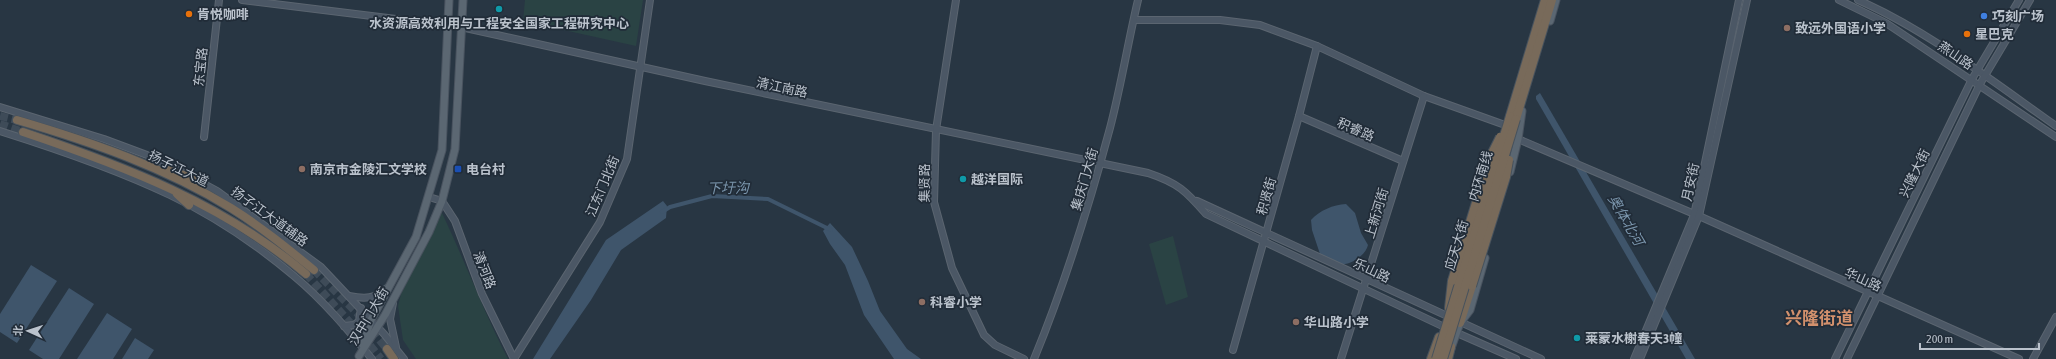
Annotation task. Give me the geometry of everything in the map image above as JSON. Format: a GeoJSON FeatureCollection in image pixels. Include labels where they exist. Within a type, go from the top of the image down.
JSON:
{"type":"FeatureCollection","features":[{"type":"Feature","properties":{"kind":"highway","name":"内环南线"},"geometry":{"type":"LineString","coordinates":[[1443,359],[1515,117],[1545,0]]}},
{"type":"Feature","properties":{"kind":"highway","name":"内环南线"},"geometry":{"type":"LineString","coordinates":[[1436,359],[1552,0]]}},
{"type":"Feature","properties":{"kind":"highway"},"geometry":{"type":"LineString","coordinates":[[1448,312],[1452,281],[1490,157],[1515,117]]}},
{"type":"Feature","properties":{"kind":"highway"},"geometry":{"type":"LineString","coordinates":[[1460,323],[1506,177],[1515,117]]}},
{"type":"Feature","properties":{"kind":"highway","name":"扬子江大道"},"geometry":{"type":"LineString","coordinates":[[17,120],[85,140],[144,163],[231,208],[262,229],[310,272],[251,232],[215,211],[168,188],[128,169],[23,132]]}},
{"type":"Feature","properties":{"kind":"highway"},"geometry":{"type":"LineString","coordinates":[[144,163],[158,165],[193,178]]}},
{"type":"Feature","properties":{"kind":"highway"},"geometry":{"type":"LineString","coordinates":[[168,188],[189,205]]}},
{"type":"Feature","properties":{"kind":"highway"},"geometry":{"type":"LineString","coordinates":[[1432,359],[1440,336]]}},
{"type":"Feature","properties":{"kind":"highway"},"geometry":{"type":"LineString","coordinates":[[1448,359],[1451,347]]}},
{"type":"Feature","properties":{"kind":"highway"},"geometry":{"type":"LineString","coordinates":[[387,349],[394,359]]}},
{"type":"Feature","properties":{"kind":"main road","name":"汉中门大街"},"geometry":{"type":"LineString","coordinates":[[363,348],[371,320],[416,237],[442,150],[449,0]]}},
{"type":"Feature","properties":{"kind":"main road","name":"汉中门大街"},"geometry":{"type":"LineString","coordinates":[[363,348],[378,327],[429,232],[442,201],[455,149],[463,0]]}},
{"type":"Feature","properties":{"kind":"main road","name":"应天大街"},"geometry":{"type":"LineString","coordinates":[[1440,336],[1505,125],[1541,0]]}},
{"type":"Feature","properties":{"kind":"main road","name":"应天大街"},"geometry":{"type":"LineString","coordinates":[[1451,347],[1460,323],[1462,307],[1515,117],[1556,0]]}},
{"type":"Feature","properties":{"kind":"main road","name":"应天大街"},"geometry":{"type":"LineString","coordinates":[[1460,323],[1470,310],[1518,139],[1515,117]]}},
{"type":"Feature","properties":{"kind":"street","name":"东宝路"},"geometry":{"type":"LineString","coordinates":[[204,137],[219,0]]}},
{"type":"Feature","properties":{"kind":"street","name":"清江南路"},"geometry":{"type":"LineString","coordinates":[[242,0],[461,27],[936,130],[1100,163]]}},
{"type":"Feature","properties":{"kind":"street","name":"江东门北街"},"geometry":{"type":"LineString","coordinates":[[514,359],[600,222],[627,159],[650,0]]}},
{"type":"Feature","properties":{"kind":"street","name":"集贤路"},"geometry":{"type":"LineString","coordinates":[[956,0],[936,130],[934,202],[952,268],[984,335],[995,345],[1024,359]]}},
{"type":"Feature","properties":{"kind":"street","name":"集庆门大街"},"geometry":{"type":"LineString","coordinates":[[1034,359],[1065,280],[1100,163],[1110,126],[1138,0]]}},
{"type":"Feature","properties":{"kind":"street","name":"月安街"},"geometry":{"type":"LineString","coordinates":[[1697,215],[1739,0]]}},
{"type":"Feature","properties":{"kind":"street"},"geometry":{"type":"LineString","coordinates":[[1634,359],[1666,291],[1697,215],[1747,0]]}},
{"type":"Feature","properties":{"kind":"street","name":"燕山路"},"geometry":{"type":"LineString","coordinates":[[1839,0],[1886,23],[1980,84],[2056,137]]}},
{"type":"Feature","properties":{"kind":"street","name":"燕山路"},"geometry":{"type":"LineString","coordinates":[[1858,0],[1886,12],[1985,75],[2056,126]]}},
{"type":"Feature","properties":{"kind":"street","name":"兴隆大街"},"geometry":{"type":"LineString","coordinates":[[1835,359],[1972,79],[2019,0]]}},
{"type":"Feature","properties":{"kind":"street","name":"兴隆大街"},"geometry":{"type":"LineString","coordinates":[[1847,359],[1980,84],[2030,0]]}},
{"type":"Feature","properties":{"kind":"street"},"geometry":{"type":"LineString","coordinates":[[1134,20],[1220,20],[1246,22],[1276,30],[1316,46],[1424,96],[1505,125]]}},
{"type":"Feature","properties":{"kind":"street","name":"积贤街"},"geometry":{"type":"LineString","coordinates":[[1233,350],[1265,241],[1299,116],[1316,46]]}},
{"type":"Feature","properties":{"kind":"street","name":"上新河街"},"geometry":{"type":"LineString","coordinates":[[1341,359],[1424,96]]}},
{"type":"Feature","properties":{"kind":"street","name":"扬子江大道辅路"},"geometry":{"type":"LineString","coordinates":[[0,107],[104,139],[174,167],[217,191],[285,238],[321,267],[361,308],[404,359]]}},
{"type":"Feature","properties":{"kind":"street","name":"积睿路"},"geometry":{"type":"LineString","coordinates":[[1299,116],[1403,161]]}},
{"type":"Feature","properties":{"kind":"street"},"geometry":{"type":"LineString","coordinates":[[0,131],[96,164],[149,186],[189,205],[259,248],[295,277],[344,326],[372,359]]}},
{"type":"Feature","properties":{"kind":"street","name":"华山路"},"geometry":{"type":"LineString","coordinates":[[1518,139],[1697,215],[2018,359]]}},
{"type":"Feature","properties":{"kind":"street","name":"乐山路"},"geometry":{"type":"LineString","coordinates":[[1100,163],[1148,173],[1171,180],[1195,200],[1206,214],[1457,333],[1516,359]]}},
{"type":"Feature","properties":{"kind":"street"},"geometry":{"type":"LineString","coordinates":[[429,197],[442,201]]}},
{"type":"Feature","properties":{"kind":"street","name":"乐山路"},"geometry":{"type":"LineString","coordinates":[[1195,200],[1366,279],[1448,312],[1460,323],[1541,359]]}},
{"type":"Feature","properties":{"kind":"street","name":"清河路"},"geometry":{"type":"LineString","coordinates":[[442,201],[455,221],[482,294],[514,359]]}},
{"type":"Feature","properties":{"kind":"street"},"geometry":{"type":"LineString","coordinates":[[349,296],[365,299],[380,295],[390,286]]}},
{"type":"Feature","properties":{"kind":"street"},"geometry":{"type":"LineString","coordinates":[[393,299],[390,318],[392,334],[397,351]]}},
{"type":"Feature","properties":{"kind":"street"},"geometry":{"type":"LineString","coordinates":[[344,326],[354,326],[359,321],[361,308]]}},
{"type":"Feature","properties":{"kind":"street"},"geometry":{"type":"LineString","coordinates":[[2033,359],[2056,317]]}},
{"type":"Feature","properties":{"kind":"street"},"geometry":{"type":"LineString","coordinates":[[1640,359],[1654,318]]}},
{"type":"Feature","properties":{"kind":"green space"},"geometry":{"type":"Polygon","coordinates":[[[525,0],[643,0],[636,46],[523,21],[525,0]]]}},
{"type":"Feature","properties":{"kind":"green space"},"geometry":{"type":"Polygon","coordinates":[[[442,213],[490,323],[508,359],[416,359],[403,340],[398,306],[401,294],[442,213]]]}},
{"type":"Feature","properties":{"kind":"green space"},"geometry":{"type":"Polygon","coordinates":[[[1173,236],[1188,297],[1166,305],[1149,244],[1173,236]]]}},
{"type":"Feature","properties":{"kind":"water"},"geometry":{"type":"Polygon","coordinates":[[[1540,93],[1695,359],[1686,359],[1536,99],[1536,96],[1540,93]]]}},
{"type":"Feature","properties":{"kind":"water"},"geometry":{"type":"Polygon","coordinates":[[[663,201],[667,206],[666,218],[621,250],[591,300],[550,359],[533,359],[606,240],[663,201]]]}},
{"type":"Feature","properties":{"kind":"water"},"geometry":{"type":"Polygon","coordinates":[[[1346,204],[1355,213],[1361,233],[1368,245],[1367,249],[1361,256],[1353,262],[1340,264],[1321,257],[1312,230],[1311,220],[1318,213],[1346,204]]]}},
{"type":"Feature","properties":{"kind":"water"},"geometry":{"type":"Polygon","coordinates":[[[830,223],[852,247],[880,311],[907,349],[921,359],[894,359],[864,315],[845,265],[823,231],[830,223]]]}},
{"type":"Feature","properties":{"kind":"water"},"geometry":{"type":"Polygon","coordinates":[[[31,265],[57,281],[17,343],[0,332],[0,314],[31,265]]]}},
{"type":"Feature","properties":{"kind":"water"},"geometry":{"type":"Polygon","coordinates":[[[69,288],[94,304],[59,359],[43,359],[29,350],[69,288]]]}},
{"type":"Feature","properties":{"kind":"water"},"geometry":{"type":"Polygon","coordinates":[[[107,313],[132,329],[113,359],[77,359],[107,313]]]}},
{"type":"Feature","properties":{"kind":"water"},"geometry":{"type":"Polygon","coordinates":[[[135,338],[154,350],[148,359],[122,359],[135,338]]]}},
{"type":"Feature","properties":{"kind":"waterway","name":"下圩沟"},"geometry":{"type":"LineString","coordinates":[[662,212],[670,207],[712,196],[768,199],[831,230]]}},
{"type":"Feature","properties":{"kind":"tunnel"},"geometry":{"type":"LineString","coordinates":[[0,116],[17,120]]}},
{"type":"Feature","properties":{"kind":"tunnel"},"geometry":{"type":"LineString","coordinates":[[0,124],[23,132]]}},
{"type":"Feature","properties":{"kind":"tunnel"},"geometry":{"type":"LineString","coordinates":[[314,270],[357,313],[387,349]]}},
{"type":"Feature","properties":{"kind":"tunnel"},"geometry":{"type":"LineString","coordinates":[[306,274],[365,339],[381,359]]}},
{"type":"Feature","properties":{"kind":"place","name":"水资源高效利用与工程安全国家工程研究中心"},"geometry":{"type":"Point","coordinates":[499,9]}},
{"type":"Feature","properties":{"kind":"place","name":"肯悦咖啡"},"geometry":{"type":"Point","coordinates":[189,14]}},
{"type":"Feature","properties":{"kind":"place","name":"巧刻广场"},"geometry":{"type":"Point","coordinates":[1984,16]}},
{"type":"Feature","properties":{"kind":"place","name":"致远外国语小学"},"geometry":{"type":"Point","coordinates":[1787,28]}},
{"type":"Feature","properties":{"kind":"place","name":"星巴克"},"geometry":{"type":"Point","coordinates":[1967,34]}},
{"type":"Feature","properties":{"kind":"place","name":"南京市金陵汇文学校"},"geometry":{"type":"Point","coordinates":[302,169]}},
{"type":"Feature","properties":{"kind":"place","name":"电台村"},"geometry":{"type":"Point","coordinates":[458,169]}},
{"type":"Feature","properties":{"kind":"place","name":"越洋国际"},"geometry":{"type":"Point","coordinates":[963,179]}},
{"type":"Feature","properties":{"kind":"place","name":"科睿小学"},"geometry":{"type":"Point","coordinates":[922,302]}},
{"type":"Feature","properties":{"kind":"place","name":"华山路小学"},"geometry":{"type":"Point","coordinates":[1296,322]}},
{"type":"Feature","properties":{"kind":"place","name":"莱蒙水榭春天3幢"},"geometry":{"type":"Point","coordinates":[1577,338]}},
{"type":"Feature","properties":{"kind":"district","name":"兴隆街道"},"geometry":{"type":"Point","coordinates":[1819,318]}},
{"type":"Feature","properties":{"kind":"water label","name":"奥体北河"},"geometry":{"type":"Point","coordinates":[1626,220]}}]}
